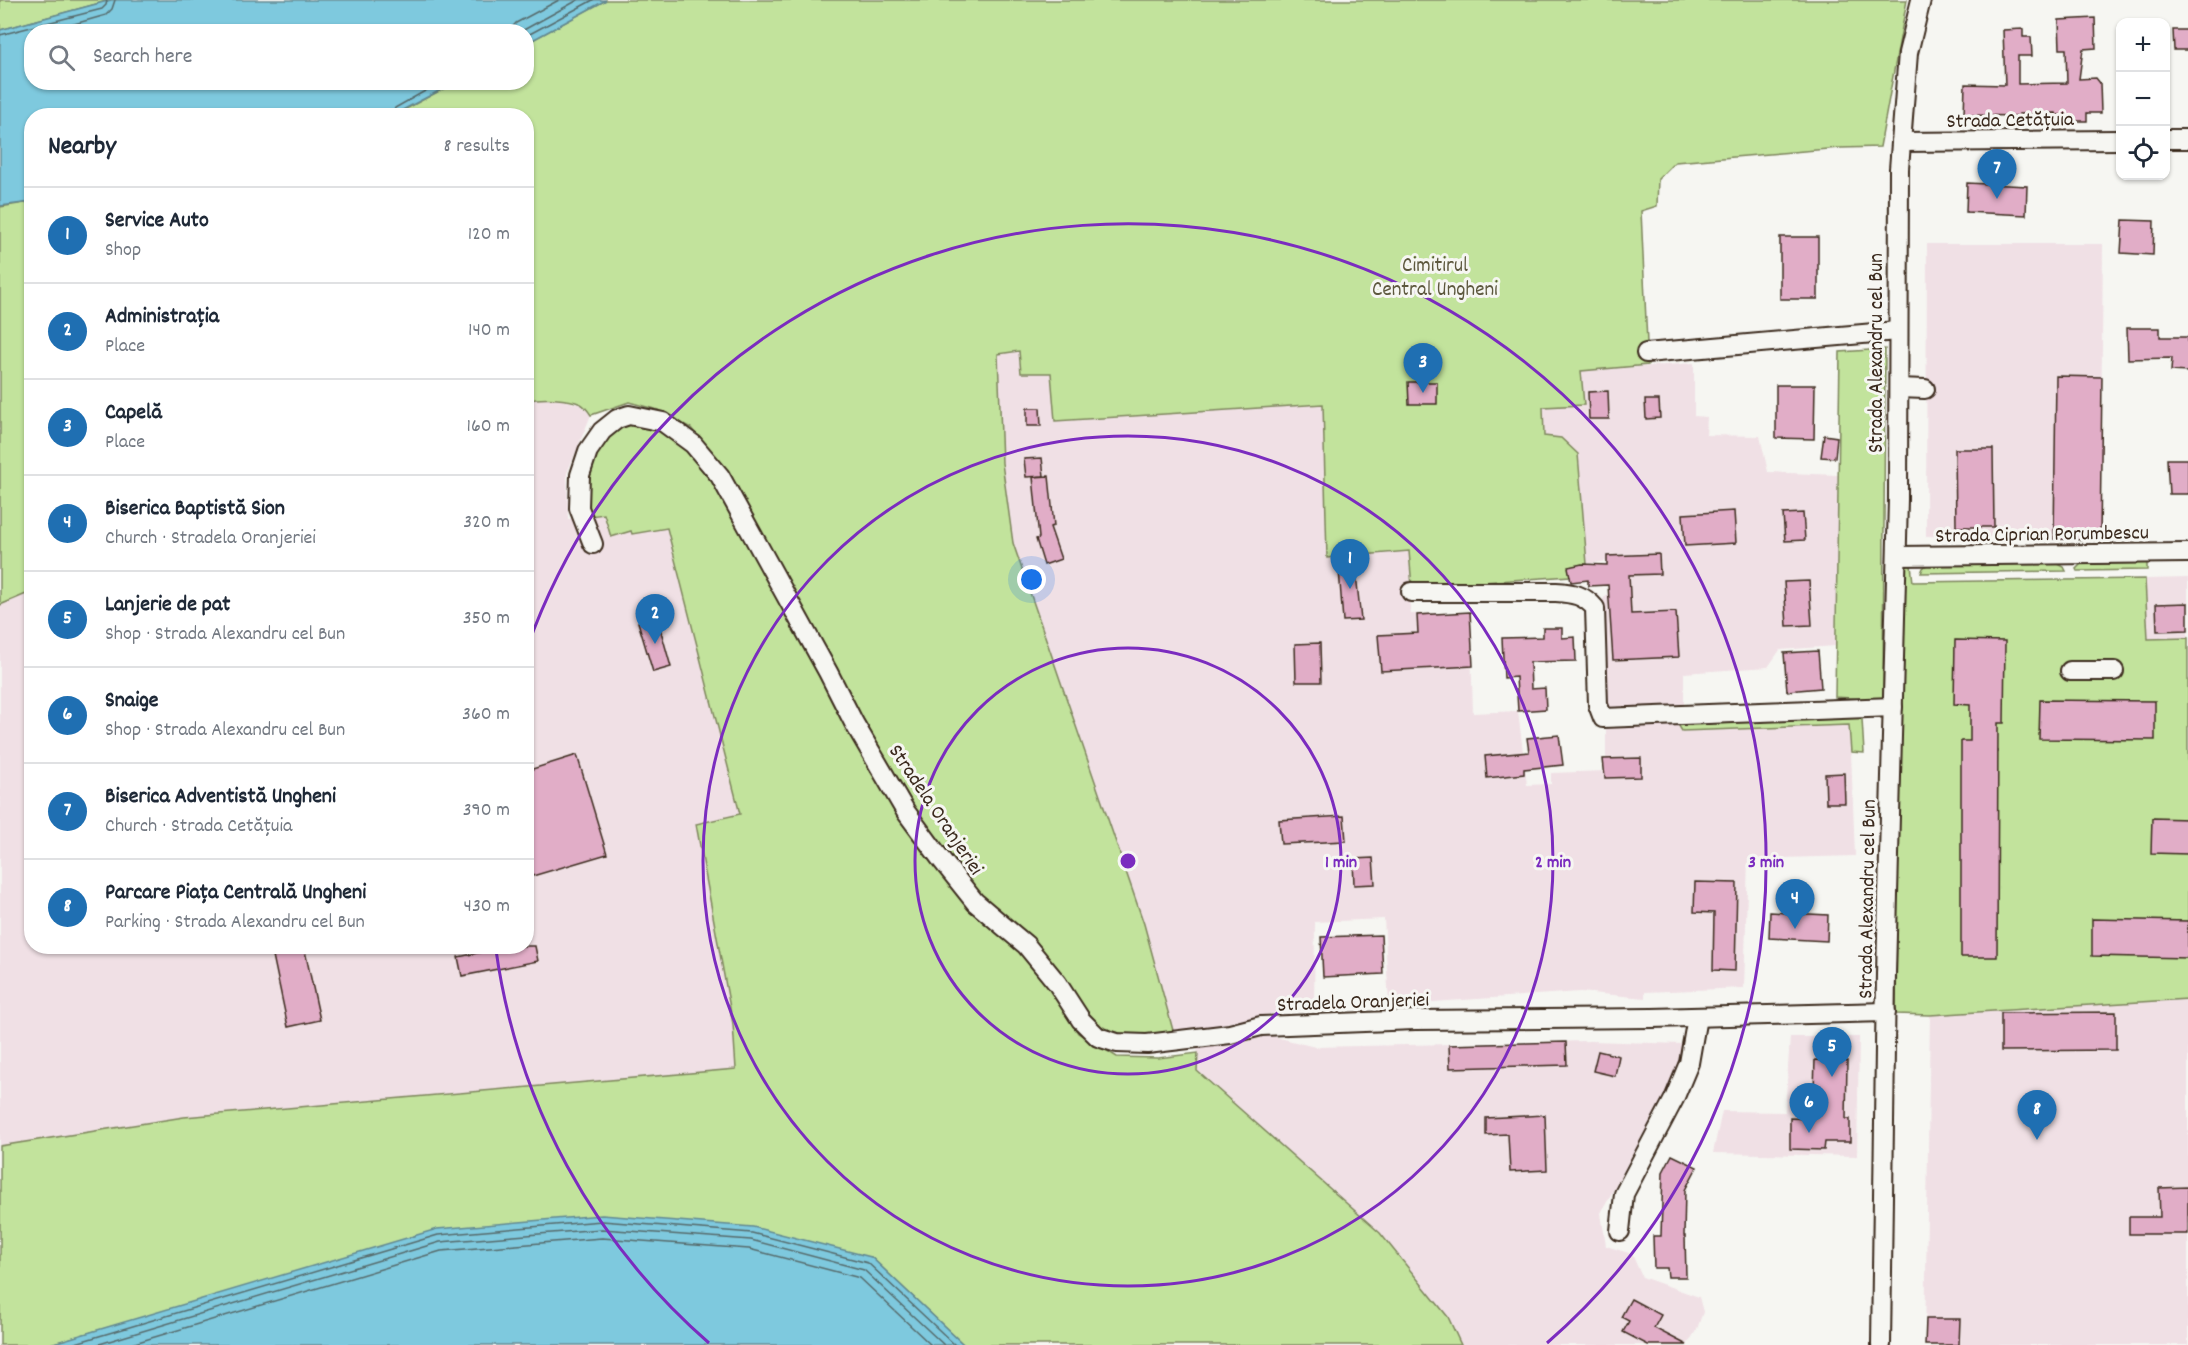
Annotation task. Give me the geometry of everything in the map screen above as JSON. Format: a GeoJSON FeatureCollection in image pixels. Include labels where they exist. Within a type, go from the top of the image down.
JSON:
{"type":"FeatureCollection","features":[{"type":"Feature","properties":{"kind":"street","name":"Strada Alexandru cel Bun"},"geometry":{"type":"LineString","coordinates":[[1881,1345],[1897,556],[1899,169],[1908,53],[1921,0]]}},
{"type":"Feature","properties":{"kind":"street"},"geometry":{"type":"LineString","coordinates":[[2170,139],[2188,139]]}},
{"type":"Feature","properties":{"kind":"street","name":"Strada Cetățuia"},"geometry":{"type":"LineString","coordinates":[[1901,142],[2116,140]]}},
{"type":"Feature","properties":{"kind":"street"},"geometry":{"type":"LineString","coordinates":[[1646,353],[1897,331]]}},
{"type":"Feature","properties":{"kind":"street"},"geometry":{"type":"LineString","coordinates":[[1899,388],[1925,389]]}},
{"type":"Feature","properties":{"kind":"street","name":"Stradela Oranjeriei"},"geometry":{"type":"LineString","coordinates":[[593,544],[579,508],[580,475],[588,451],[602,431],[617,419],[629,414],[663,422],[693,444],[720,476],[854,723],[913,821],[975,902],[1026,945],[1057,983],[1081,1020],[1098,1037],[1117,1043],[1132,1044],[1184,1041],[1230,1034],[1262,1026],[1415,1020],[1886,1012]]}},
{"type":"Feature","properties":{"kind":"street","name":"Strada Ciprian Porumbescu"},"geometry":{"type":"LineString","coordinates":[[1897,556],[2188,553]]}},
{"type":"Feature","properties":{"kind":"street"},"geometry":{"type":"LineString","coordinates":[[1411,592],[1556,592],[1574,593],[1588,600],[1595,608],[1598,705],[1603,718],[1893,707]]}},
{"type":"Feature","properties":{"kind":"street"},"geometry":{"type":"LineString","coordinates":[[2070,671],[2114,671]]}},
{"type":"Feature","properties":{"kind":"street"},"geometry":{"type":"LineString","coordinates":[[1620,1231],[1624,1194],[1674,1099],[1689,1063],[1697,1017]]}},
{"type":"Feature","properties":{"kind":"shaded area"},"geometry":{"type":"Polygon","coordinates":[[[1927,244],[2103,244],[2100,540],[1926,536],[1927,244]]]}},
{"type":"Feature","properties":{"kind":"shaded area"},"geometry":{"type":"Polygon","coordinates":[[[1019,351],[1021,372],[1051,373],[1055,421],[1323,404],[1327,558],[1409,551],[1412,587],[1409,599],[1411,614],[1470,612],[1473,713],[1518,711],[1527,785],[1551,784],[1551,773],[1606,771],[1606,727],[1677,723],[1682,731],[1850,725],[1855,856],[1748,859],[1744,988],[1645,992],[1645,998],[1580,992],[1389,1005],[1384,919],[1315,922],[1314,1010],[1289,1010],[1174,1034],[1144,924],[1013,543],[1002,463],[998,353],[1019,351]]]}},
{"type":"Feature","properties":{"kind":"shaded area"},"geometry":{"type":"Polygon","coordinates":[[[1694,363],[1694,416],[1707,417],[1706,435],[1760,436],[1768,472],[1838,475],[1835,646],[1780,650],[1768,667],[1684,673],[1684,706],[1607,710],[1603,599],[1608,593],[1607,561],[1587,564],[1578,454],[1544,436],[1543,407],[1583,405],[1581,371],[1694,363]]]}},
{"type":"Feature","properties":{"kind":"shaded area"},"geometry":{"type":"Polygon","coordinates":[[[534,399],[559,399],[582,405],[591,415],[567,473],[568,519],[604,514],[631,531],[632,534],[667,527],[740,815],[696,825],[733,1024],[736,1069],[184,1117],[0,1146],[0,605],[24,595],[24,954],[534,954],[534,399]]]}},
{"type":"Feature","properties":{"kind":"shaded area"},"geometry":{"type":"Polygon","coordinates":[[[2188,578],[2188,638],[2148,639],[2145,579],[2188,578]]]}},
{"type":"Feature","properties":{"kind":"shaded area"},"geometry":{"type":"Polygon","coordinates":[[[2188,999],[2188,1345],[1925,1345],[1930,1015],[2188,999]]]}},
{"type":"Feature","properties":{"kind":"shaded area"},"geometry":{"type":"Polygon","coordinates":[[[1260,1033],[1315,1047],[1591,1041],[1683,1044],[1681,1064],[1601,1213],[1606,1246],[1632,1254],[1642,1277],[1699,1297],[1703,1312],[1697,1329],[1687,1345],[1461,1345],[1448,1317],[1197,1071],[1196,1044],[1229,1044],[1260,1033]]]}},
{"type":"Feature","properties":{"kind":"shaded area"},"geometry":{"type":"Polygon","coordinates":[[[1790,1037],[1859,1037],[1857,1156],[1713,1153],[1722,1111],[1785,1112],[1790,1037]]]}},
{"type":"Feature","properties":{"kind":"green space"},"geometry":{"type":"Polygon","coordinates":[[[0,0],[111,0],[0,30],[0,0]]]}},
{"type":"Feature","properties":{"kind":"green space","name":"Cimitirul Central Ungheni"},"geometry":{"type":"Polygon","coordinates":[[[606,0],[1907,0],[1880,147],[1840,148],[1675,162],[1658,179],[1657,206],[1641,211],[1648,365],[1581,371],[1584,405],[1543,407],[1544,436],[1561,438],[1578,454],[1587,564],[1569,567],[1570,576],[1412,587],[1409,551],[1327,558],[1323,404],[1055,421],[1051,373],[1021,373],[1019,351],[998,354],[1002,463],[1013,543],[1144,924],[1174,1034],[1122,1034],[1097,1025],[1056,968],[1021,929],[974,889],[916,810],[825,653],[722,466],[691,428],[658,410],[629,402],[591,415],[582,405],[569,400],[534,400],[534,108],[408,108],[441,90],[534,90],[534,39],[606,0]]]}},
{"type":"Feature","properties":{"kind":"green space"},"geometry":{"type":"Polygon","coordinates":[[[24,203],[24,595],[0,605],[0,207],[24,203]]]}},
{"type":"Feature","properties":{"kind":"green space"},"geometry":{"type":"Polygon","coordinates":[[[1885,349],[1883,700],[1835,697],[1840,352],[1885,349]]]}},
{"type":"Feature","properties":{"kind":"green space"},"geometry":{"type":"Polygon","coordinates":[[[627,421],[652,426],[686,444],[709,470],[932,861],[979,917],[1030,958],[1078,1033],[1117,1057],[1158,1058],[1198,1053],[1197,1071],[1380,1233],[1448,1317],[1461,1345],[964,1345],[871,1257],[169,1310],[47,1345],[0,1345],[0,1146],[184,1117],[736,1069],[733,1024],[696,824],[740,814],[667,528],[632,534],[631,531],[611,537],[604,514],[590,516],[584,486],[600,440],[627,421]]]}},
{"type":"Feature","properties":{"kind":"green space"},"geometry":{"type":"Polygon","coordinates":[[[2056,563],[2064,567],[2066,571],[1921,573],[1927,565],[2056,563]]]}},
{"type":"Feature","properties":{"kind":"green space"},"geometry":{"type":"Polygon","coordinates":[[[2147,563],[2147,570],[2077,571],[2076,569],[2081,564],[2147,563]]]}},
{"type":"Feature","properties":{"kind":"green space"},"geometry":{"type":"Polygon","coordinates":[[[1901,565],[1911,565],[1913,582],[2145,579],[2148,639],[2188,638],[2188,999],[1930,1015],[1896,1014],[1901,565]]]}},
{"type":"Feature","properties":{"kind":"green space"},"geometry":{"type":"Polygon","coordinates":[[[1854,715],[1862,719],[1864,753],[1851,752],[1849,725],[1682,731],[1677,723],[1854,715]]]}},
{"type":"Feature","properties":{"kind":"water"},"geometry":{"type":"Polygon","coordinates":[[[111,0],[606,0],[534,39],[534,24],[24,24],[24,90],[441,90],[406,108],[24,108],[24,203],[0,206],[0,30],[111,0]]]}},
{"type":"Feature","properties":{"kind":"water"},"geometry":{"type":"Polygon","coordinates":[[[602,1215],[753,1227],[871,1257],[964,1345],[47,1345],[437,1229],[602,1215]]]}},
{"type":"Feature","properties":{"kind":"building"},"geometry":{"type":"Polygon","coordinates":[[[2095,18],[2096,48],[2083,49],[2079,79],[2096,78],[2100,83],[2101,113],[2087,113],[2087,121],[2070,121],[2067,115],[2056,115],[2056,113],[2019,114],[2019,116],[1964,115],[1965,84],[2005,85],[2003,30],[2023,29],[2023,37],[2031,37],[2032,56],[2018,56],[2018,84],[2067,83],[2066,49],[2060,49],[2059,20],[2095,18]]]}},
{"type":"Feature","properties":{"kind":"building"},"geometry":{"type":"Polygon","coordinates":[[[2173,30],[2188,30],[2188,50],[2174,50],[2173,30]]]}},
{"type":"Feature","properties":{"kind":"building"},"geometry":{"type":"Polygon","coordinates":[[[1967,183],[2027,186],[2026,215],[1966,212],[1967,183]]]}},
{"type":"Feature","properties":{"kind":"building"},"geometry":{"type":"Polygon","coordinates":[[[2123,220],[2154,221],[2153,255],[2121,253],[2123,220]]]}},
{"type":"Feature","properties":{"kind":"building"},"geometry":{"type":"Polygon","coordinates":[[[1780,237],[1818,237],[1818,299],[1780,299],[1780,237]]]}},
{"type":"Feature","properties":{"kind":"building"},"geometry":{"type":"Polygon","coordinates":[[[2127,328],[2160,328],[2160,337],[2188,337],[2188,372],[2171,371],[2172,358],[2128,359],[2127,328]]]}},
{"type":"Feature","properties":{"kind":"building"},"geometry":{"type":"Polygon","coordinates":[[[2056,376],[2102,377],[2100,540],[2054,539],[2056,376]]]}},
{"type":"Feature","properties":{"kind":"building"},"geometry":{"type":"Polygon","coordinates":[[[1408,382],[1437,382],[1437,404],[1409,404],[1408,382]]]}},
{"type":"Feature","properties":{"kind":"building"},"geometry":{"type":"Polygon","coordinates":[[[1776,385],[1815,385],[1814,439],[1776,438],[1776,385]]]}},
{"type":"Feature","properties":{"kind":"building"},"geometry":{"type":"Polygon","coordinates":[[[1608,391],[1609,419],[1589,419],[1588,392],[1608,391]]]}},
{"type":"Feature","properties":{"kind":"building"},"geometry":{"type":"Polygon","coordinates":[[[1645,400],[1659,400],[1660,418],[1646,419],[1645,400]]]}},
{"type":"Feature","properties":{"kind":"building"},"geometry":{"type":"Polygon","coordinates":[[[1027,408],[1040,408],[1041,426],[1027,426],[1027,408]]]}},
{"type":"Feature","properties":{"kind":"building"},"geometry":{"type":"Polygon","coordinates":[[[1824,435],[1837,437],[1835,458],[1821,457],[1824,435]]]}},
{"type":"Feature","properties":{"kind":"building"},"geometry":{"type":"Polygon","coordinates":[[[1955,449],[1993,449],[1994,527],[1956,527],[1955,449]]]}},
{"type":"Feature","properties":{"kind":"building"},"geometry":{"type":"Polygon","coordinates":[[[1042,458],[1044,476],[1026,477],[1024,459],[1042,458]]]}},
{"type":"Feature","properties":{"kind":"building"},"geometry":{"type":"Polygon","coordinates":[[[2167,459],[2188,459],[2188,494],[2169,494],[2167,459]]]}},
{"type":"Feature","properties":{"kind":"building"},"geometry":{"type":"Polygon","coordinates":[[[1049,476],[1054,526],[1050,527],[1061,559],[1044,565],[1036,539],[1039,538],[1033,477],[1049,476]]]}},
{"type":"Feature","properties":{"kind":"building"},"geometry":{"type":"Polygon","coordinates":[[[1734,511],[1736,543],[1685,546],[1683,514],[1734,511]]]}},
{"type":"Feature","properties":{"kind":"building"},"geometry":{"type":"Polygon","coordinates":[[[1803,513],[1805,540],[1785,541],[1783,514],[1803,513]]]}},
{"type":"Feature","properties":{"kind":"building"},"geometry":{"type":"Polygon","coordinates":[[[1659,554],[1660,574],[1629,575],[1631,614],[1676,612],[1679,657],[1613,660],[1608,585],[1588,586],[1588,580],[1571,582],[1568,567],[1582,564],[1607,565],[1607,556],[1659,554]]]}},
{"type":"Feature","properties":{"kind":"building"},"geometry":{"type":"Polygon","coordinates":[[[1354,556],[1361,620],[1343,621],[1338,557],[1354,556]]]}},
{"type":"Feature","properties":{"kind":"building"},"geometry":{"type":"Polygon","coordinates":[[[1809,581],[1812,625],[1787,626],[1784,582],[1809,581]]]}},
{"type":"Feature","properties":{"kind":"building"},"geometry":{"type":"Polygon","coordinates":[[[2188,603],[2188,630],[2157,631],[2156,604],[2188,603]]]}},
{"type":"Feature","properties":{"kind":"building"},"geometry":{"type":"Polygon","coordinates":[[[1470,612],[1473,666],[1381,671],[1378,635],[1418,633],[1417,615],[1470,612]]]}},
{"type":"Feature","properties":{"kind":"building"},"geometry":{"type":"Polygon","coordinates":[[[657,617],[671,667],[653,672],[638,622],[657,617]]]}},
{"type":"Feature","properties":{"kind":"building"},"geometry":{"type":"Polygon","coordinates":[[[1543,628],[1562,628],[1562,638],[1575,637],[1576,661],[1530,662],[1531,689],[1545,688],[1546,709],[1518,711],[1516,677],[1504,678],[1502,638],[1543,637],[1543,628]]]}},
{"type":"Feature","properties":{"kind":"building"},"geometry":{"type":"Polygon","coordinates":[[[1955,640],[2005,641],[2004,723],[1998,723],[1997,957],[1961,957],[1961,741],[1970,741],[1970,705],[1954,704],[1955,640]]]}},
{"type":"Feature","properties":{"kind":"building"},"geometry":{"type":"Polygon","coordinates":[[[1320,643],[1321,682],[1296,682],[1295,644],[1320,643]]]}},
{"type":"Feature","properties":{"kind":"building"},"geometry":{"type":"Polygon","coordinates":[[[1818,651],[1821,688],[1787,691],[1784,653],[1818,651]]]}},
{"type":"Feature","properties":{"kind":"building"},"geometry":{"type":"Polygon","coordinates":[[[2040,700],[2155,701],[2155,740],[2039,739],[2040,700]]]}},
{"type":"Feature","properties":{"kind":"building"},"geometry":{"type":"Polygon","coordinates":[[[1559,735],[1563,765],[1524,769],[1524,774],[1487,778],[1485,756],[1529,752],[1527,738],[1559,735]]]}},
{"type":"Feature","properties":{"kind":"building"},"geometry":{"type":"Polygon","coordinates":[[[577,755],[607,854],[534,876],[534,768],[577,755]]]}},
{"type":"Feature","properties":{"kind":"building"},"geometry":{"type":"Polygon","coordinates":[[[1641,758],[1641,777],[1605,778],[1603,759],[1641,758]]]}},
{"type":"Feature","properties":{"kind":"building"},"geometry":{"type":"Polygon","coordinates":[[[1844,773],[1845,803],[1826,803],[1825,774],[1844,773]]]}},
{"type":"Feature","properties":{"kind":"building"},"geometry":{"type":"Polygon","coordinates":[[[1344,816],[1346,841],[1281,844],[1279,820],[1344,816]]]}},
{"type":"Feature","properties":{"kind":"building"},"geometry":{"type":"Polygon","coordinates":[[[2152,818],[2188,819],[2188,854],[2151,853],[2152,818]]]}},
{"type":"Feature","properties":{"kind":"building"},"geometry":{"type":"Polygon","coordinates":[[[1373,858],[1375,884],[1354,885],[1353,859],[1373,858]]]}},
{"type":"Feature","properties":{"kind":"building"},"geometry":{"type":"Polygon","coordinates":[[[1695,882],[1737,883],[1735,971],[1713,970],[1714,913],[1694,912],[1695,882]]]}},
{"type":"Feature","properties":{"kind":"building"},"geometry":{"type":"Polygon","coordinates":[[[1770,912],[1828,915],[1827,941],[1769,938],[1770,912]]]}},
{"type":"Feature","properties":{"kind":"building"},"geometry":{"type":"Polygon","coordinates":[[[2092,919],[2188,921],[2188,958],[2092,956],[2092,919]]]}},
{"type":"Feature","properties":{"kind":"building"},"geometry":{"type":"Polygon","coordinates":[[[1381,935],[1383,974],[1323,977],[1321,937],[1381,935]]]}},
{"type":"Feature","properties":{"kind":"building"},"geometry":{"type":"Polygon","coordinates":[[[535,946],[538,961],[462,976],[458,957],[472,954],[534,954],[535,946]]]}},
{"type":"Feature","properties":{"kind":"building"},"geometry":{"type":"Polygon","coordinates":[[[273,954],[306,954],[320,1020],[288,1027],[273,954]]]}},
{"type":"Feature","properties":{"kind":"building"},"geometry":{"type":"Polygon","coordinates":[[[2116,1012],[2116,1050],[2001,1051],[2001,1013],[2116,1012]]]}},
{"type":"Feature","properties":{"kind":"building"},"geometry":{"type":"Polygon","coordinates":[[[1566,1042],[1567,1065],[1450,1068],[1449,1045],[1566,1042]]]}},
{"type":"Feature","properties":{"kind":"building"},"geometry":{"type":"Polygon","coordinates":[[[1598,1051],[1619,1056],[1615,1076],[1593,1071],[1598,1051]]]}},
{"type":"Feature","properties":{"kind":"building"},"geometry":{"type":"Polygon","coordinates":[[[1815,1060],[1847,1061],[1846,1119],[1850,1119],[1850,1142],[1825,1142],[1824,1150],[1790,1149],[1790,1118],[1813,1119],[1815,1060]]]}},
{"type":"Feature","properties":{"kind":"building"},"geometry":{"type":"Polygon","coordinates":[[[1545,1115],[1547,1170],[1510,1172],[1508,1134],[1486,1135],[1486,1118],[1545,1115]]]}},
{"type":"Feature","properties":{"kind":"building"},"geometry":{"type":"Polygon","coordinates":[[[1672,1155],[1697,1167],[1685,1190],[1686,1277],[1668,1277],[1667,1268],[1654,1268],[1653,1236],[1661,1236],[1663,1172],[1672,1155]]]}},
{"type":"Feature","properties":{"kind":"building"},"geometry":{"type":"Polygon","coordinates":[[[2188,1187],[2188,1234],[2129,1234],[2129,1217],[2160,1217],[2159,1188],[2188,1187]]]}},
{"type":"Feature","properties":{"kind":"building"},"geometry":{"type":"Polygon","coordinates":[[[1631,1299],[1661,1315],[1654,1328],[1687,1345],[1648,1345],[1623,1332],[1629,1321],[1621,1317],[1631,1299]]]}},
{"type":"Feature","properties":{"kind":"building"},"geometry":{"type":"Polygon","coordinates":[[[1926,1319],[1960,1319],[1959,1345],[1925,1345],[1926,1319]]]}},
{"type":"Feature","properties":{"kind":"place","name":"Biserica Adventistă Ungheni"},"geometry":{"type":"Point","coordinates":[1997,199]}},
{"type":"Feature","properties":{"kind":"place","name":"Capelă"},"geometry":{"type":"Point","coordinates":[1423,393]}},
{"type":"Feature","properties":{"kind":"place","name":"Service Auto"},"geometry":{"type":"Point","coordinates":[1350,589]}},
{"type":"Feature","properties":{"kind":"place","name":"Administrația"},"geometry":{"type":"Point","coordinates":[655,644]}},
{"type":"Feature","properties":{"kind":"place","name":"Biserica Baptistă Sion"},"geometry":{"type":"Point","coordinates":[1795,929]}},
{"type":"Feature","properties":{"kind":"place","name":"Lanjerie de pat"},"geometry":{"type":"Point","coordinates":[1832,1077]}},
{"type":"Feature","properties":{"kind":"place","name":"Snaige"},"geometry":{"type":"Point","coordinates":[1809,1133]}},
{"type":"Feature","properties":{"kind":"place","name":"Parcare Piața Centrală Ungheni"},"geometry":{"type":"Point","coordinates":[2037,1140]}}]}
